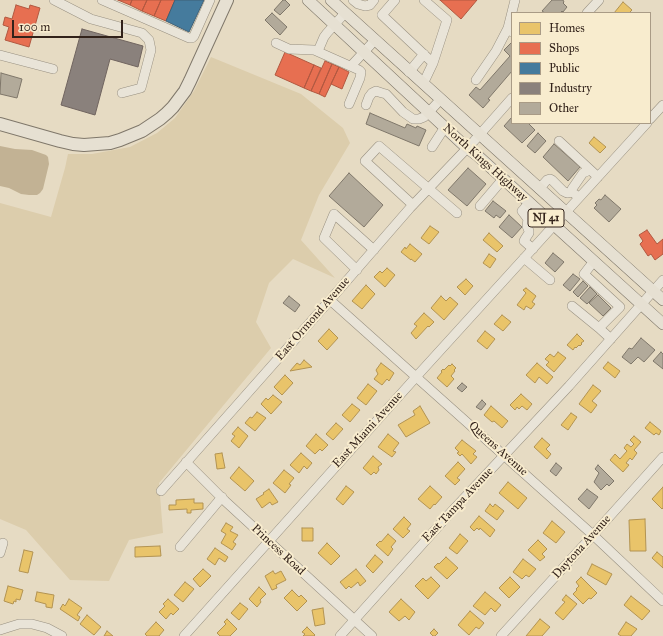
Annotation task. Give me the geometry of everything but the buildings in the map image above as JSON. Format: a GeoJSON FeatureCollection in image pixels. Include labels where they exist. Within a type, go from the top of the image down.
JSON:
{"type":"FeatureCollection","features":[{"type":"Feature","properties":{"kind":"highway"},"geometry":{"type":"LineString","coordinates":[[0,124],[60,142],[84,145],[110,143],[142,131],[167,113],[185,91],[227,0]]}},
{"type":"Feature","properties":{"kind":"main road","name":"North Kings Highway"},"geometry":{"type":"LineString","coordinates":[[308,0],[467,148],[663,324]]}},
{"type":"Feature","properties":{"kind":"main road","name":"North Kings Highway"},"geometry":{"type":"LineString","coordinates":[[331,0],[663,300]]}},
{"type":"Feature","properties":{"kind":"street"},"geometry":{"type":"LineString","coordinates":[[54,0],[91,19],[142,33],[149,40],[151,50],[141,88],[122,93]]}},
{"type":"Feature","properties":{"kind":"street"},"geometry":{"type":"LineString","coordinates":[[102,0],[189,38],[194,36],[210,0]]}},
{"type":"Feature","properties":{"kind":"street"},"geometry":{"type":"LineString","coordinates":[[353,0],[358,4],[365,6],[370,5],[374,0]]}},
{"type":"Feature","properties":{"kind":"street"},"geometry":{"type":"LineString","coordinates":[[358,0],[363,0]]}},
{"type":"Feature","properties":{"kind":"street"},"geometry":{"type":"LineString","coordinates":[[395,0],[382,15],[433,63]]}},
{"type":"Feature","properties":{"kind":"street"},"geometry":{"type":"LineString","coordinates":[[423,84],[433,63],[446,20],[424,0]]}},
{"type":"Feature","properties":{"kind":"street"},"geometry":{"type":"LineString","coordinates":[[513,12],[515,0]]}},
{"type":"Feature","properties":{"kind":"street"},"geometry":{"type":"LineString","coordinates":[[588,12],[594,2]]}},
{"type":"Feature","properties":{"kind":"street"},"geometry":{"type":"LineString","coordinates":[[318,51],[324,37],[345,13]]}},
{"type":"Feature","properties":{"kind":"street"},"geometry":{"type":"LineString","coordinates":[[476,80],[510,30]]}},
{"type":"Feature","properties":{"kind":"street"},"geometry":{"type":"LineString","coordinates":[[351,66],[375,40]]}},
{"type":"Feature","properties":{"kind":"street"},"geometry":{"type":"LineString","coordinates":[[276,43],[289,49],[318,51],[359,70],[361,75],[349,104]]}},
{"type":"Feature","properties":{"kind":"street"},"geometry":{"type":"LineString","coordinates":[[409,72],[424,54]]}},
{"type":"Feature","properties":{"kind":"street"},"geometry":{"type":"LineString","coordinates":[[0,55],[53,69]]}},
{"type":"Feature","properties":{"kind":"street"},"geometry":{"type":"LineString","coordinates":[[366,105],[372,93],[376,92],[386,94],[403,112],[413,118],[419,119],[424,117],[440,100]]}},
{"type":"Feature","properties":{"kind":"street","name":"East Ormond Avenue"},"geometry":{"type":"LineString","coordinates":[[161,492],[413,205],[511,99]]}},
{"type":"Feature","properties":{"kind":"street"},"geometry":{"type":"LineString","coordinates":[[651,118],[663,105]]}},
{"type":"Feature","properties":{"kind":"street"},"geometry":{"type":"LineString","coordinates":[[575,195],[598,177],[646,124]]}},
{"type":"Feature","properties":{"kind":"street"},"geometry":{"type":"LineString","coordinates":[[432,146],[444,127]]}},
{"type":"Feature","properties":{"kind":"street"},"geometry":{"type":"LineString","coordinates":[[559,141],[598,177]]}},
{"type":"Feature","properties":{"kind":"street"},"geometry":{"type":"LineString","coordinates":[[413,205],[365,161],[379,146],[457,213]]}},
{"type":"Feature","properties":{"kind":"street"},"geometry":{"type":"LineString","coordinates":[[575,195],[572,189],[583,174],[590,170]]}},
{"type":"Feature","properties":{"kind":"street"},"geometry":{"type":"LineString","coordinates":[[480,206],[503,179]]}},
{"type":"Feature","properties":{"kind":"street"},"geometry":{"type":"LineString","coordinates":[[539,188],[550,179],[563,191],[575,195]]}},
{"type":"Feature","properties":{"kind":"street","name":"East Miami Avenue"},"geometry":{"type":"LineString","coordinates":[[184,636],[566,212],[575,195]]}},
{"type":"Feature","properties":{"kind":"street"},"geometry":{"type":"LineString","coordinates":[[529,203],[522,211],[528,219],[527,226],[529,231],[524,241],[533,249]]}},
{"type":"Feature","properties":{"kind":"street"},"geometry":{"type":"LineString","coordinates":[[357,270],[324,238],[334,214],[374,250]]}},
{"type":"Feature","properties":{"kind":"street"},"geometry":{"type":"LineString","coordinates":[[524,258],[550,280]]}},
{"type":"Feature","properties":{"kind":"street"},"geometry":{"type":"LineString","coordinates":[[594,262],[584,274],[620,307],[599,328]]}},
{"type":"Feature","properties":{"kind":"street","name":"East Tampa Avenue"},"geometry":{"type":"LineString","coordinates":[[340,636],[663,280]]}},
{"type":"Feature","properties":{"kind":"street","name":"Queens Avenue"},"geometry":{"type":"LineString","coordinates":[[330,300],[593,535],[663,601]]}},
{"type":"Feature","properties":{"kind":"street"},"geometry":{"type":"LineString","coordinates":[[572,306],[611,339]]}},
{"type":"Feature","properties":{"kind":"street","name":"Daytona Avenue"},"geometry":{"type":"LineString","coordinates":[[501,636],[663,457]]}},
{"type":"Feature","properties":{"kind":"street","name":"Princess Road"},"geometry":{"type":"LineString","coordinates":[[186,462],[372,636]]}},
{"type":"Feature","properties":{"kind":"street"},"geometry":{"type":"LineString","coordinates":[[180,547],[222,497]]}},
{"type":"Feature","properties":{"kind":"street"},"geometry":{"type":"LineString","coordinates":[[0,553],[3,543]]}},
{"type":"Feature","properties":{"kind":"street"},"geometry":{"type":"LineString","coordinates":[[0,630],[19,624],[32,624],[47,628],[62,636]]}},
{"type":"Feature","properties":{"kind":"shaded area"},"geometry":{"type":"Polygon","coordinates":[[[211,57],[301,94],[343,128],[350,143],[319,195],[301,240],[335,278],[293,259],[269,283],[256,322],[271,348],[159,483],[163,533],[129,540],[109,581],[70,580],[26,530],[0,519],[0,203],[51,217],[68,154],[92,154],[130,147],[157,133],[175,118],[194,91],[211,57]]]}},
{"type":"Feature","properties":{"kind":"shaded area"},"geometry":{"type":"Polygon","coordinates":[[[0,146],[32,150],[48,157],[49,164],[43,189],[40,193],[37,195],[21,194],[9,188],[0,186],[0,146]]]}}]}
